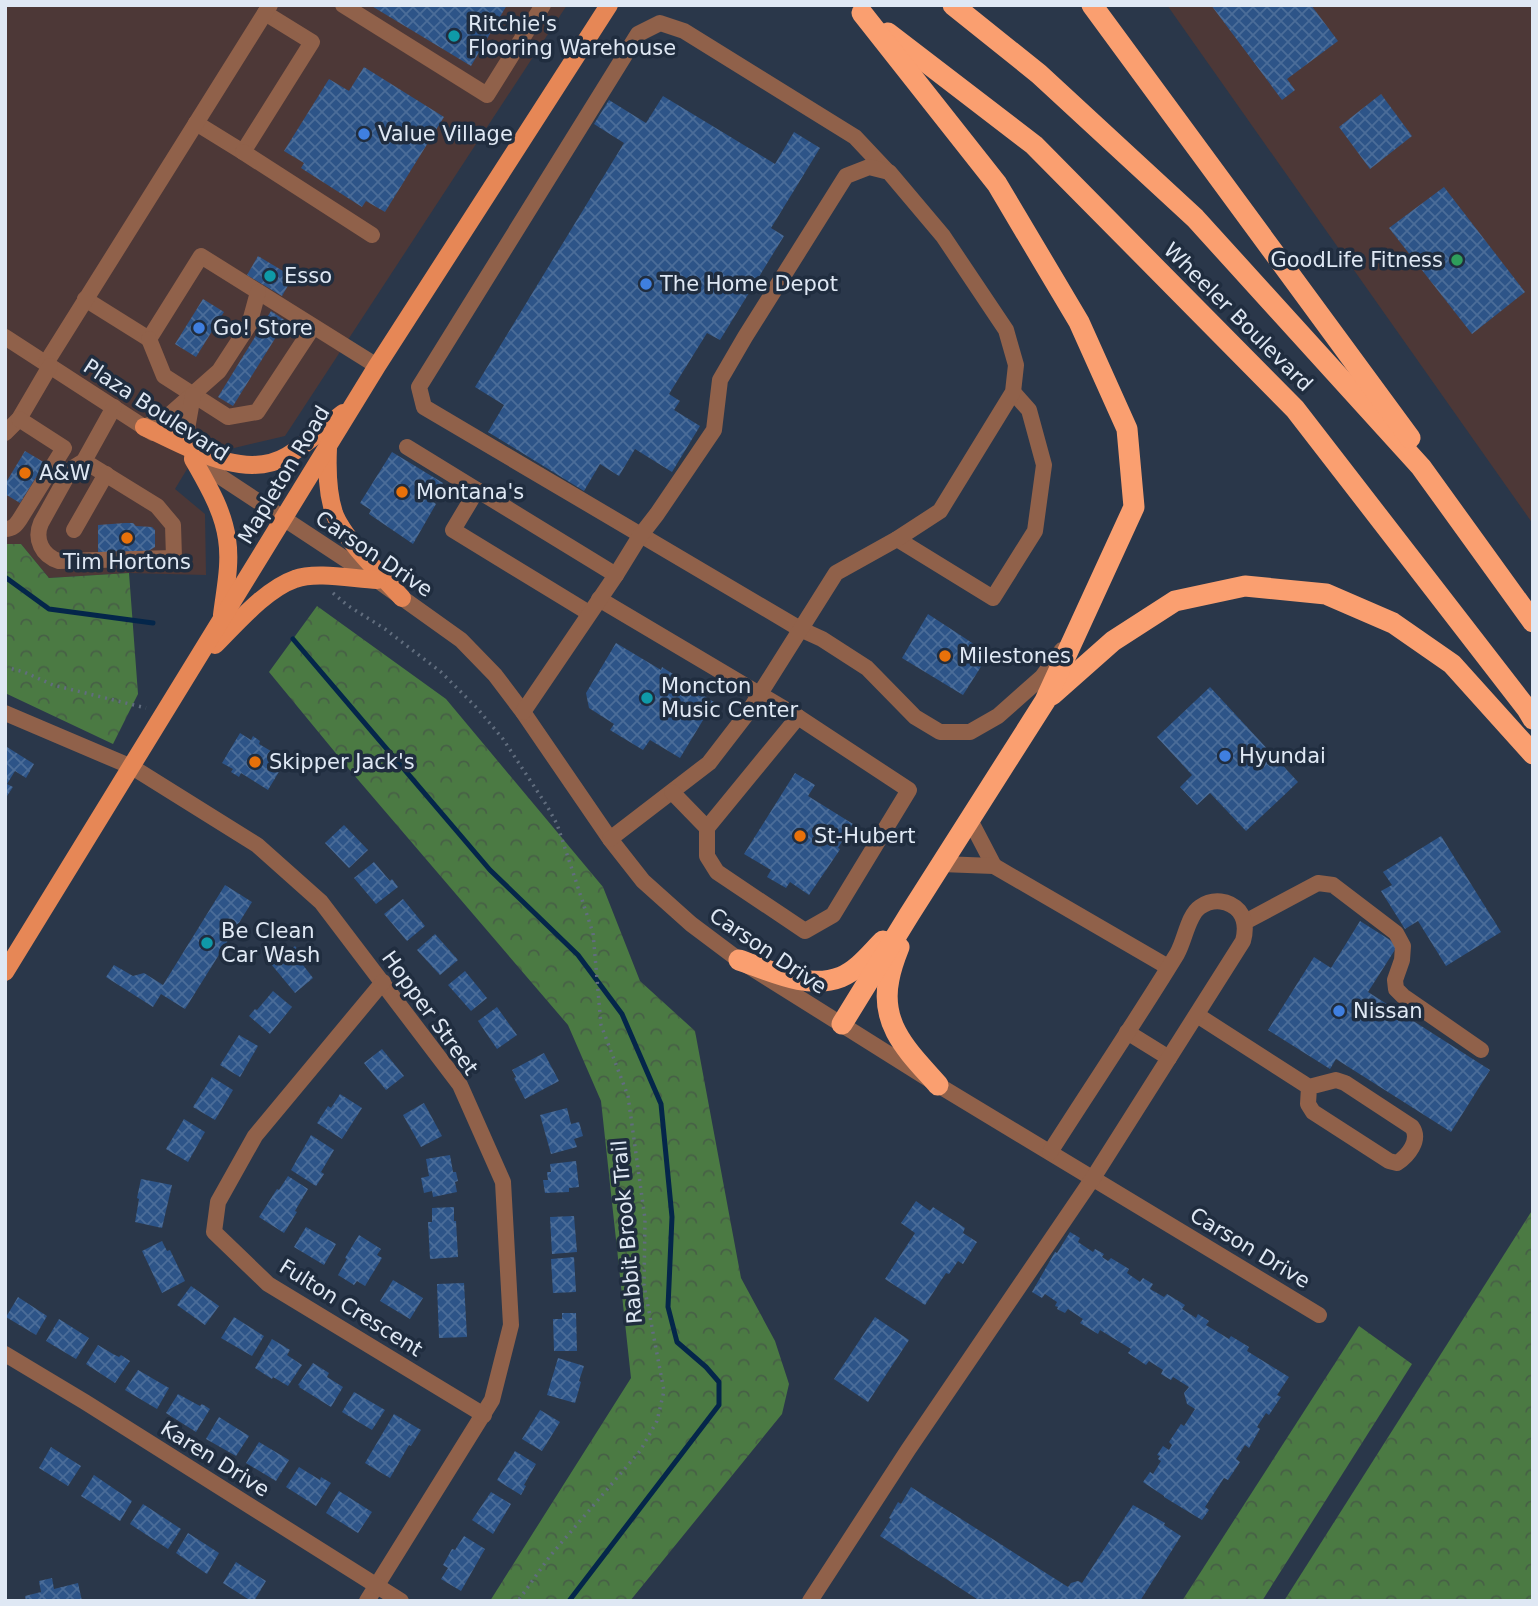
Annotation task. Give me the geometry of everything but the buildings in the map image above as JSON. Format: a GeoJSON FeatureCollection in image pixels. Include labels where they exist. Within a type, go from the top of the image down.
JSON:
{"type":"FeatureCollection","features":[{"type":"Feature","properties":{"kind":"highway","name":"Wheeler Boulevard"},"geometry":{"type":"LineString","coordinates":[[953,5],[1039,74],[1195,218],[1422,467],[1533,622]]}},
{"type":"Feature","properties":{"kind":"highway"},"geometry":{"type":"LineString","coordinates":[[1095,8],[1533,604]]}},
{"type":"Feature","properties":{"kind":"highway","name":"Wheeler Boulevard"},"geometry":{"type":"LineString","coordinates":[[855,9],[1034,145],[1295,409],[1533,719]]}},
{"type":"Feature","properties":{"kind":"highway"},"geometry":{"type":"LineString","coordinates":[[842,1024],[1045,701],[1134,507],[1127,429],[1079,322],[997,184],[855,9]]}},
{"type":"Feature","properties":{"kind":"highway"},"geometry":{"type":"LineString","coordinates":[[1045,701],[1113,641],[1175,601],[1245,586],[1326,594],[1393,623],[1452,664],[1533,754]]}},
{"type":"Feature","properties":{"kind":"highway"},"geometry":{"type":"LineString","coordinates":[[739,960],[796,979],[819,982],[842,976],[862,963],[909,915]]}},
{"type":"Feature","properties":{"kind":"highway"},"geometry":{"type":"LineString","coordinates":[[909,915],[888,980],[890,1021],[901,1043],[938,1085]]}},
{"type":"Feature","properties":{"kind":"main road","name":"Mapleton Road"},"geometry":{"type":"LineString","coordinates":[[5,972],[352,406],[609,5]]}},
{"type":"Feature","properties":{"kind":"main road"},"geometry":{"type":"LineString","coordinates":[[144,427],[190,452],[245,466],[265,465],[287,456],[352,406]]}},
{"type":"Feature","properties":{"kind":"main road"},"geometry":{"type":"LineString","coordinates":[[328,445],[329,493],[335,516],[352,542],[402,598]]}},
{"type":"Feature","properties":{"kind":"main road"},"geometry":{"type":"LineString","coordinates":[[190,452],[214,497],[225,525],[228,564],[221,622]]}},
{"type":"Feature","properties":{"kind":"main road"},"geometry":{"type":"LineString","coordinates":[[195,664],[273,590],[296,578],[320,576],[377,580]]}},
{"type":"Feature","properties":{"kind":"street"},"geometry":{"type":"LineString","coordinates":[[343,5],[487,95],[543,5]]}},
{"type":"Feature","properties":{"kind":"street"},"geometry":{"type":"LineString","coordinates":[[5,433],[19,419],[85,299],[268,9],[312,42],[243,152]]}},
{"type":"Feature","properties":{"kind":"street"},"geometry":{"type":"LineString","coordinates":[[610,839],[709,763],[749,712],[800,629],[836,573],[940,511],[1013,392],[1016,365],[1006,331],[943,236],[889,172],[855,137],[684,31],[660,23],[638,34],[419,387],[424,407],[640,536],[800,629],[822,639],[867,668],[915,717],[940,732],[970,732],[998,716],[1042,677],[1080,625]]}},
{"type":"Feature","properties":{"kind":"street"},"geometry":{"type":"LineString","coordinates":[[196,123],[372,235]]}},
{"type":"Feature","properties":{"kind":"street"},"geometry":{"type":"LineString","coordinates":[[523,712],[714,430],[720,380],[846,176],[869,167],[889,172]]}},
{"type":"Feature","properties":{"kind":"street"},"geometry":{"type":"LineString","coordinates":[[149,339],[201,256],[377,366]]}},
{"type":"Feature","properties":{"kind":"street"},"geometry":{"type":"LineString","coordinates":[[144,427],[167,417],[219,372],[249,325],[257,292]]}},
{"type":"Feature","properties":{"kind":"street"},"geometry":{"type":"LineString","coordinates":[[85,299],[149,339],[163,376],[228,417],[257,412],[313,327]]}},
{"type":"Feature","properties":{"kind":"street","name":"Plaza Boulevard"},"geometry":{"type":"LineString","coordinates":[[5,337],[144,427]]}},
{"type":"Feature","properties":{"kind":"street"},"geometry":{"type":"LineString","coordinates":[[897,539],[993,598],[1035,531],[1044,465],[1029,410],[1013,392]]}},
{"type":"Feature","properties":{"kind":"street"},"geometry":{"type":"LineString","coordinates":[[190,452],[187,429],[193,395]]}},
{"type":"Feature","properties":{"kind":"street"},"geometry":{"type":"LineString","coordinates":[[84,461],[157,506],[173,525],[174,558],[59,561],[46,555],[39,541],[38,530],[71,469],[84,461],[114,407]]}},
{"type":"Feature","properties":{"kind":"street"},"geometry":{"type":"LineString","coordinates":[[5,529],[16,525],[64,448],[19,419]]}},
{"type":"Feature","properties":{"kind":"street"},"geometry":{"type":"LineString","coordinates":[[407,447],[616,575]]}},
{"type":"Feature","properties":{"kind":"street","name":"Plaza Boulevard"},"geometry":{"type":"LineString","coordinates":[[190,452],[284,519]]}},
{"type":"Feature","properties":{"kind":"street"},"geometry":{"type":"LineString","coordinates":[[74,530],[106,474]]}},
{"type":"Feature","properties":{"kind":"street"},"geometry":{"type":"LineString","coordinates":[[477,490],[453,530],[589,613]]}},
{"type":"Feature","properties":{"kind":"street","name":"Carson Drive"},"geometry":{"type":"LineString","coordinates":[[284,519],[461,639],[495,675],[523,712],[610,839],[643,881],[691,924],[739,960],[938,1085],[1319,1315]]}},
{"type":"Feature","properties":{"kind":"street"},"geometry":{"type":"LineString","coordinates":[[599,599],[798,718],[909,790],[833,915],[805,931],[717,872],[707,856],[706,828],[672,792]]}},
{"type":"Feature","properties":{"kind":"street","name":"Hopper Street"},"geometry":{"type":"LineString","coordinates":[[5,713],[132,767],[257,845],[321,902],[460,1086],[503,1182],[510,1325],[492,1400],[367,1601]]}},
{"type":"Feature","properties":{"kind":"street"},"geometry":{"type":"LineString","coordinates":[[706,828],[798,718]]}},
{"type":"Feature","properties":{"kind":"street"},"geometry":{"type":"LineString","coordinates":[[970,820],[994,866]]}},
{"type":"Feature","properties":{"kind":"street"},"geometry":{"type":"LineString","coordinates":[[941,864],[994,866],[1168,967]]}},
{"type":"Feature","properties":{"kind":"street"},"geometry":{"type":"LineString","coordinates":[[1245,922],[1318,883],[1333,885],[1396,933],[1403,946],[1402,960],[1395,980],[1396,989],[1480,1050]]}},
{"type":"Feature","properties":{"kind":"street"},"geometry":{"type":"LineString","coordinates":[[810,1601],[908,1450],[1093,1178],[1243,941],[1245,922],[1234,906],[1227,902],[1209,902],[1195,911],[1183,943],[1050,1152]]}},
{"type":"Feature","properties":{"kind":"street","name":"Fulton Crescent"},"geometry":{"type":"LineString","coordinates":[[383,982],[255,1136],[218,1202],[214,1233],[268,1284],[484,1415]]}},
{"type":"Feature","properties":{"kind":"street"},"geometry":{"type":"LineString","coordinates":[[1197,1015],[1309,1087],[1336,1080],[1345,1083],[1412,1128],[1416,1133],[1416,1140],[1403,1159],[1397,1163],[1389,1161],[1313,1112],[1307,1104],[1309,1087]]}},
{"type":"Feature","properties":{"kind":"street"},"geometry":{"type":"LineString","coordinates":[[1127,1032],[1169,1058]]}},
{"type":"Feature","properties":{"kind":"street","name":"Karen Drive"},"geometry":{"type":"LineString","coordinates":[[5,1354],[401,1601]]}},
{"type":"Feature","properties":{"kind":"path","name":"Rabbit Brook Trail"},"geometry":{"type":"LineString","coordinates":[[330,590],[440,672],[477,708],[503,739],[547,806],[557,824],[593,933],[601,1025],[628,1096],[645,1219],[644,1285],[664,1391],[657,1422],[640,1451],[550,1556],[518,1601]]}},
{"type":"Feature","properties":{"kind":"path"},"geometry":{"type":"LineString","coordinates":[[5,667],[53,685],[165,713]]}},
{"type":"Feature","properties":{"kind":"shaded area"},"geometry":{"type":"Polygon","coordinates":[[[5,5],[567,5],[285,436],[230,449],[207,436],[175,489],[205,514],[206,575],[129,573],[49,578],[21,544],[5,544],[5,5]]]}},
{"type":"Feature","properties":{"kind":"shaded area"},"geometry":{"type":"Polygon","coordinates":[[[1167,5],[1533,5],[1533,524],[1167,5]]]}},
{"type":"Feature","properties":{"kind":"green space"},"geometry":{"type":"Polygon","coordinates":[[[5,544],[21,544],[49,578],[129,573],[138,694],[113,744],[5,693],[5,544]]]}},
{"type":"Feature","properties":{"kind":"green space"},"geometry":{"type":"Polygon","coordinates":[[[317,606],[446,699],[603,887],[640,981],[695,1031],[741,1278],[775,1341],[789,1384],[782,1414],[630,1601],[490,1601],[631,1378],[601,1101],[568,1025],[269,672],[317,606]]]}},
{"type":"Feature","properties":{"kind":"green space"},"geometry":{"type":"Polygon","coordinates":[[[1533,1209],[1533,1601],[1284,1601],[1533,1209]]]}},
{"type":"Feature","properties":{"kind":"green space"},"geometry":{"type":"Polygon","coordinates":[[[1359,1326],[1412,1364],[1262,1601],[1182,1601],[1359,1326]]]}},
{"type":"Feature","properties":{"kind":"waterway"},"geometry":{"type":"LineString","coordinates":[[5,577],[49,609],[153,623]]}},
{"type":"Feature","properties":{"kind":"waterway"},"geometry":{"type":"LineString","coordinates":[[293,639],[490,870],[578,955],[622,1014],[661,1104],[672,1217],[668,1307],[677,1342],[719,1382],[719,1405],[569,1601]]}},
{"type":"Feature","properties":{"kind":"place","name":"Ritchie's Flooring Warehouse"},"geometry":{"type":"Point","coordinates":[454,36]}},
{"type":"Feature","properties":{"kind":"place","name":"Value Village"},"geometry":{"type":"Point","coordinates":[364,134]}},
{"type":"Feature","properties":{"kind":"place","name":"GoodLife Fitness"},"geometry":{"type":"Point","coordinates":[1457,260]}},
{"type":"Feature","properties":{"kind":"place","name":"Esso"},"geometry":{"type":"Point","coordinates":[270,276]}},
{"type":"Feature","properties":{"kind":"place","name":"The Home Depot"},"geometry":{"type":"Point","coordinates":[646,284]}},
{"type":"Feature","properties":{"kind":"place","name":"Go! Store"},"geometry":{"type":"Point","coordinates":[199,328]}},
{"type":"Feature","properties":{"kind":"place","name":"A&W"},"geometry":{"type":"Point","coordinates":[25,473]}},
{"type":"Feature","properties":{"kind":"place","name":"Montana's"},"geometry":{"type":"Point","coordinates":[402,492]}},
{"type":"Feature","properties":{"kind":"place","name":"Tim Hortons"},"geometry":{"type":"Point","coordinates":[127,538]}},
{"type":"Feature","properties":{"kind":"place","name":"Milestones"},"geometry":{"type":"Point","coordinates":[945,656]}},
{"type":"Feature","properties":{"kind":"place","name":"Moncton Music Center"},"geometry":{"type":"Point","coordinates":[647,698]}},
{"type":"Feature","properties":{"kind":"place","name":"Hyundai"},"geometry":{"type":"Point","coordinates":[1225,756]}},
{"type":"Feature","properties":{"kind":"place","name":"Skipper Jack's"},"geometry":{"type":"Point","coordinates":[255,762]}},
{"type":"Feature","properties":{"kind":"place","name":"St-Hubert"},"geometry":{"type":"Point","coordinates":[800,836]}},
{"type":"Feature","properties":{"kind":"place","name":"Be Clean Car Wash"},"geometry":{"type":"Point","coordinates":[207,943]}},
{"type":"Feature","properties":{"kind":"place","name":"Nissan"},"geometry":{"type":"Point","coordinates":[1339,1011]}}]}
